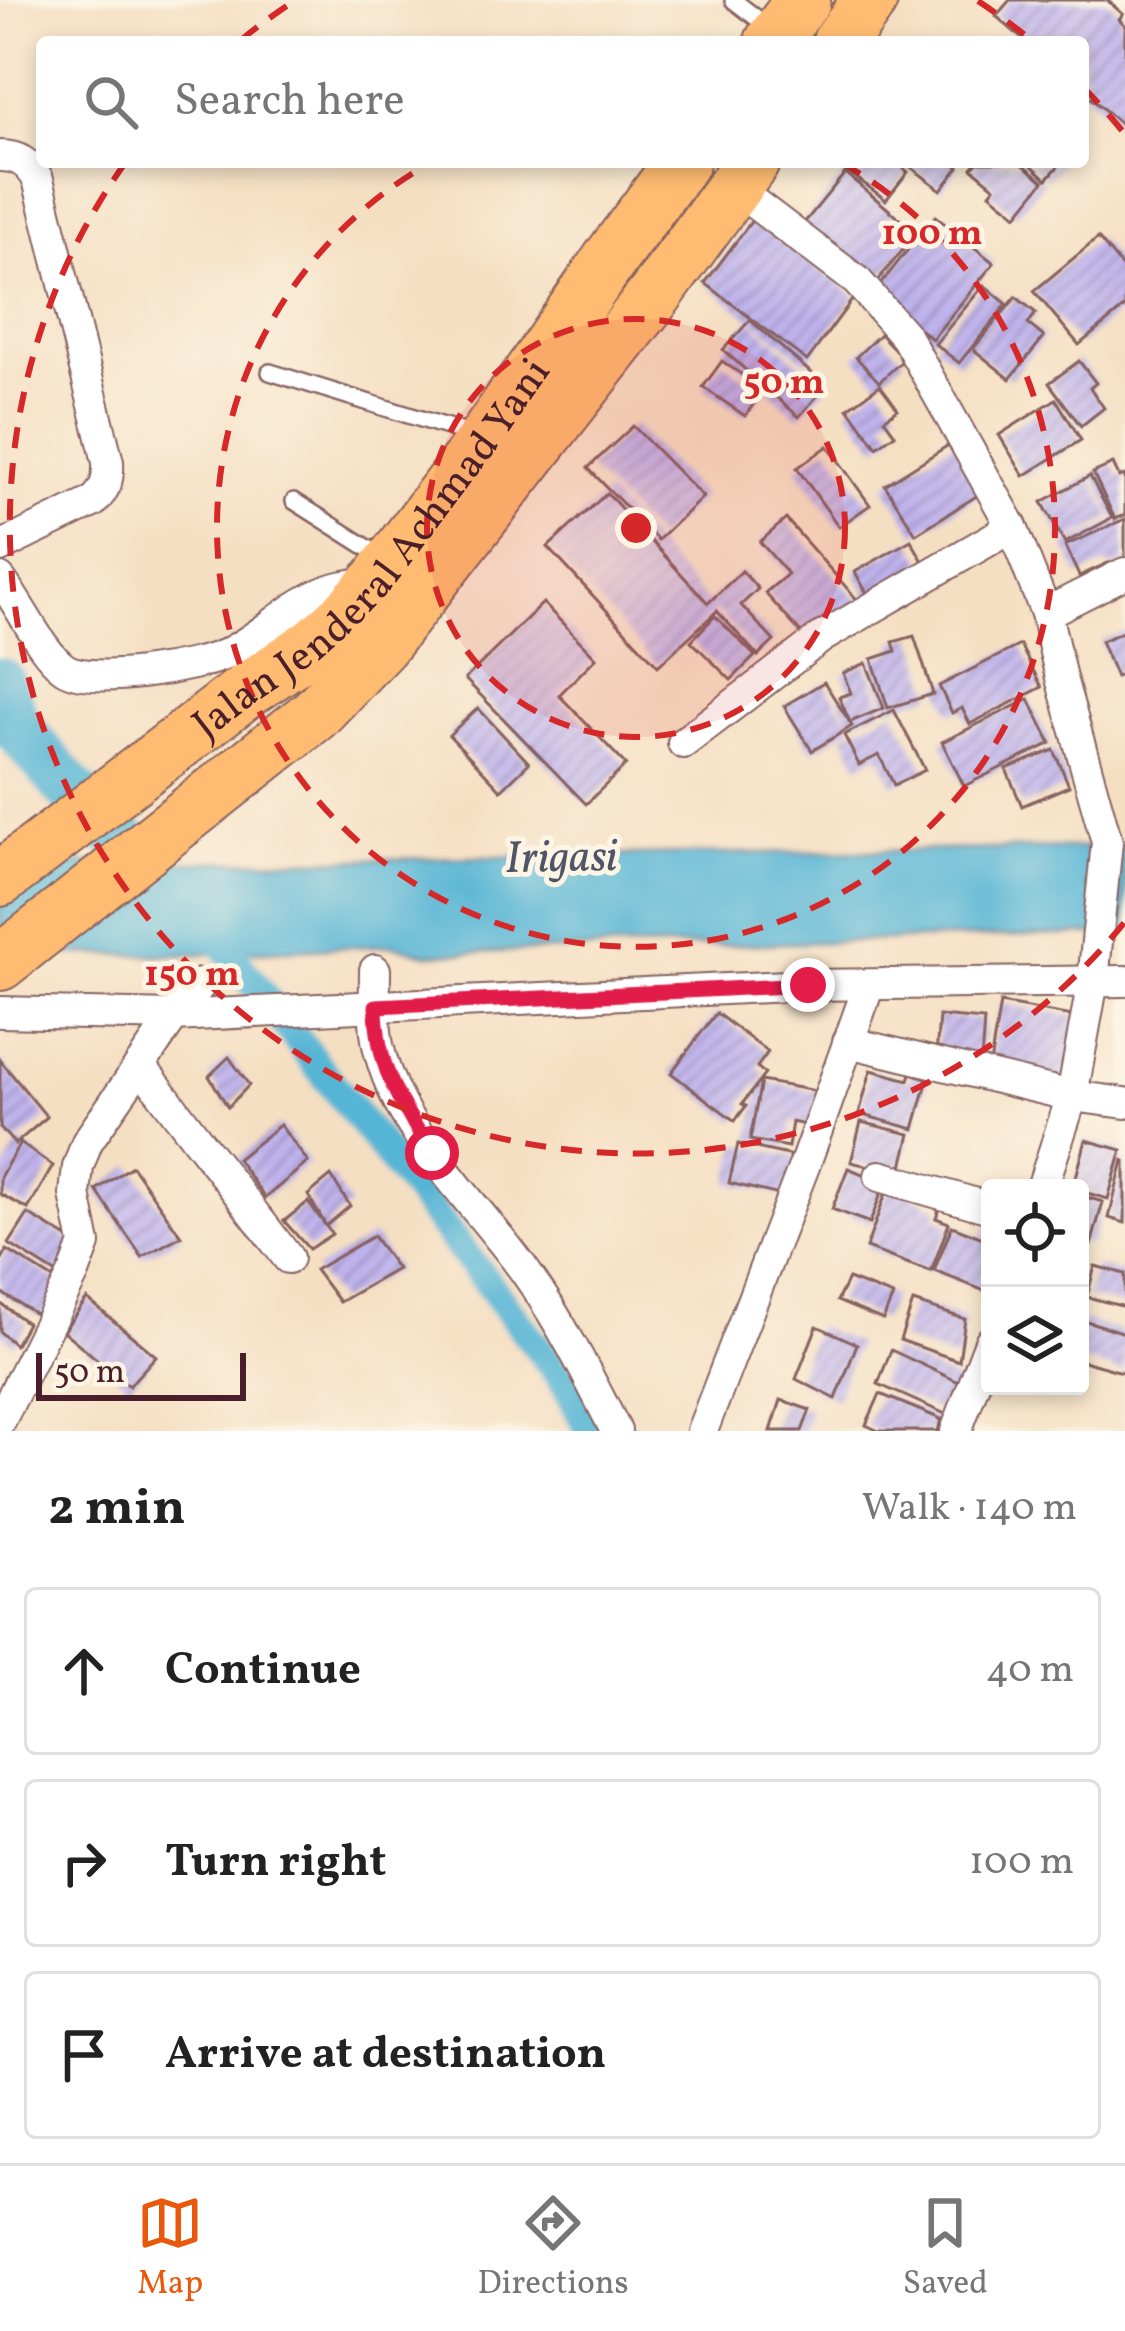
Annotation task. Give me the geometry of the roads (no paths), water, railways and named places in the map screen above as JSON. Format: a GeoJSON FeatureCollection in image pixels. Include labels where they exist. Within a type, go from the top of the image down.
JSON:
{"type":"FeatureCollection","features":[{"type":"Feature","properties":{"kind":"highway"},"geometry":{"type":"LineString","coordinates":[[844,36],[871,0]]}},
{"type":"Feature","properties":{"kind":"highway","name":"Jalan Jenderal Achmad Yani"},"geometry":{"type":"LineString","coordinates":[[0,879],[243,693],[316,644],[386,572],[678,168]]}},
{"type":"Feature","properties":{"kind":"highway","name":"Jalan Jenderal Achmad Yani"},"geometry":{"type":"LineString","coordinates":[[0,963],[315,714],[381,645],[655,295],[743,174]]}},
{"type":"Feature","properties":{"kind":"street"},"geometry":{"type":"LineString","coordinates":[[0,156],[13,156],[29,165],[38,178],[109,477],[93,502],[0,547]]}},
{"type":"Feature","properties":{"kind":"street"},"geometry":{"type":"LineString","coordinates":[[743,174],[857,281],[906,338],[1012,527],[1046,613],[1107,842],[1098,944],[1072,1096],[1045,1179]]}},
{"type":"Feature","properties":{"kind":"street"},"geometry":{"type":"LineString","coordinates":[[683,742],[822,637],[1012,527]]}},
{"type":"Feature","properties":{"kind":"street"},"geometry":{"type":"LineString","coordinates":[[0,577],[57,662],[70,672],[107,677],[223,656],[308,599],[386,572]]}},
{"type":"Feature","properties":{"kind":"street"},"geometry":{"type":"LineString","coordinates":[[1046,613],[1125,573]]}},
{"type":"Feature","properties":{"kind":"street"},"geometry":{"type":"LineString","coordinates":[[374,970],[376,1040],[401,1104],[432,1153],[555,1314],[616,1431]]}},
{"type":"Feature","properties":{"kind":"street"},"geometry":{"type":"LineString","coordinates":[[0,1012],[174,1016],[808,985],[1125,981]]}},
{"type":"Feature","properties":{"kind":"street"},"geometry":{"type":"LineString","coordinates":[[0,1421],[85,1244],[75,1194],[87,1142],[201,984]]}},
{"type":"Feature","properties":{"kind":"street"},"geometry":{"type":"LineString","coordinates":[[702,1431],[869,986]]}},
{"type":"Feature","properties":{"kind":"street"},"geometry":{"type":"LineString","coordinates":[[848,1042],[1072,1096],[1125,1103]]}},
{"type":"Feature","properties":{"kind":"street"},"geometry":{"type":"LineString","coordinates":[[140,1065],[288,1258]]}},
{"type":"Feature","properties":{"kind":"street"},"geometry":{"type":"LineString","coordinates":[[880,1176],[981,1205]]}},
{"type":"Feature","properties":{"kind":"street"},"geometry":{"type":"LineString","coordinates":[[956,1431],[981,1366]]}},
{"type":"Feature","properties":{"kind":"lane"},"geometry":{"type":"LineString","coordinates":[[733,0],[785,25]]}},
{"type":"Feature","properties":{"kind":"lane"},"geometry":{"type":"LineString","coordinates":[[269,372],[485,439]]}},
{"type":"Feature","properties":{"kind":"lane"},"geometry":{"type":"LineString","coordinates":[[294,501],[386,572]]}},
{"type":"Feature","properties":{"kind":"water"},"geometry":{"type":"Polygon","coordinates":[[[1125,847],[1125,933],[428,954],[392,945],[177,955],[0,954],[0,865],[1125,847]]]}},
{"type":"Feature","properties":{"kind":"waterway"},"geometry":{"type":"LineString","coordinates":[[0,683],[17,728],[72,791],[167,882]]}},
{"type":"Feature","properties":{"kind":"waterway"},"geometry":{"type":"LineString","coordinates":[[207,924],[563,1380],[590,1431]]}},
{"type":"Feature","properties":{"kind":"water label","name":"Irigasi"},"geometry":{"type":"Point","coordinates":[561,855]}}]}
